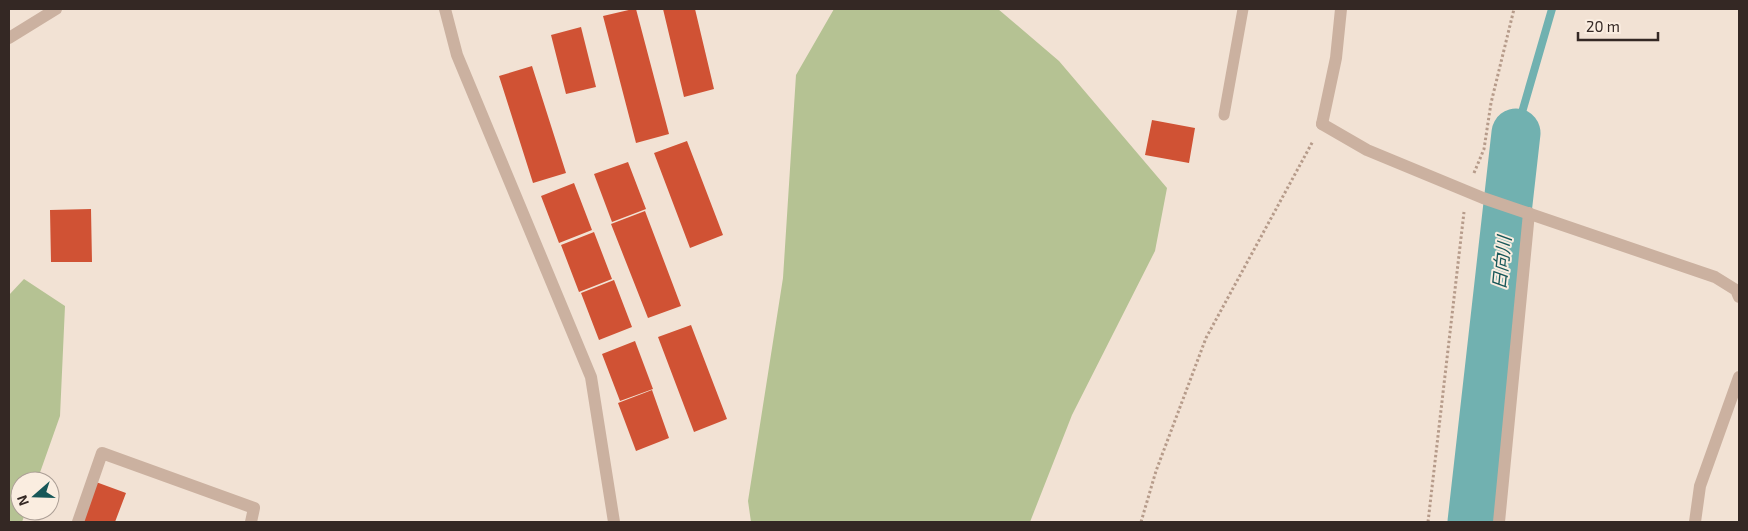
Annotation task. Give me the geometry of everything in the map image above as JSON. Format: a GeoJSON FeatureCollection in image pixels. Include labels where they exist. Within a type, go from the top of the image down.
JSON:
{"type":"FeatureCollection","features":[{"type":"Feature","properties":{"kind":"street"},"geometry":{"type":"LineString","coordinates":[[9,38],[56,9]]}},
{"type":"Feature","properties":{"kind":"street"},"geometry":{"type":"LineString","coordinates":[[445,9],[457,55],[591,377],[614,522]]}},
{"type":"Feature","properties":{"kind":"street"},"geometry":{"type":"LineString","coordinates":[[1341,9],[1336,58],[1322,124],[1367,150],[1483,198],[1715,277],[1736,290],[1739,296]]}},
{"type":"Feature","properties":{"kind":"street"},"geometry":{"type":"LineString","coordinates":[[1499,522],[1529,213]]}},
{"type":"Feature","properties":{"kind":"street"},"geometry":{"type":"LineString","coordinates":[[1695,522],[1700,486],[1739,377]]}},
{"type":"Feature","properties":{"kind":"street"},"geometry":{"type":"LineString","coordinates":[[78,522],[102,453],[254,508],[250,522]]}},
{"type":"Feature","properties":{"kind":"lane"},"geometry":{"type":"LineString","coordinates":[[1224,115],[1243,9]]}},
{"type":"Feature","properties":{"kind":"path"},"geometry":{"type":"LineString","coordinates":[[1428,522],[1466,190],[1484,149],[1491,104],[1514,9]]}},
{"type":"Feature","properties":{"kind":"path"},"geometry":{"type":"LineString","coordinates":[[1141,522],[1156,471],[1206,338],[1322,124]]}},
{"type":"Feature","properties":{"kind":"green space"},"geometry":{"type":"Polygon","coordinates":[[[834,9],[998,9],[1059,61],[1167,188],[1155,251],[1072,415],[1030,522],[751,522],[748,501],[783,278],[796,75],[834,9]]]}},
{"type":"Feature","properties":{"kind":"green space"},"geometry":{"type":"Polygon","coordinates":[[[24,279],[65,306],[60,416],[41,471],[10,471],[10,521],[22,522],[9,522],[9,295],[24,279]]]}},
{"type":"Feature","properties":{"kind":"building"},"geometry":{"type":"Polygon","coordinates":[[[636,9],[669,134],[636,143],[603,16],[636,9]]]}},
{"type":"Feature","properties":{"kind":"building"},"geometry":{"type":"Polygon","coordinates":[[[663,9],[695,9],[714,89],[684,97],[663,9]]]}},
{"type":"Feature","properties":{"kind":"building"},"geometry":{"type":"Polygon","coordinates":[[[581,27],[596,87],[566,94],[551,35],[581,27]]]}},
{"type":"Feature","properties":{"kind":"building"},"geometry":{"type":"Polygon","coordinates":[[[532,66],[566,173],[533,183],[499,76],[532,66]]]}},
{"type":"Feature","properties":{"kind":"building"},"geometry":{"type":"Polygon","coordinates":[[[1152,120],[1195,128],[1189,163],[1145,155],[1152,120]]]}},
{"type":"Feature","properties":{"kind":"building"},"geometry":{"type":"Polygon","coordinates":[[[687,141],[723,235],[690,248],[654,153],[687,141]]]}},
{"type":"Feature","properties":{"kind":"building"},"geometry":{"type":"Polygon","coordinates":[[[628,162],[646,209],[612,222],[594,174],[628,162]]]}},
{"type":"Feature","properties":{"kind":"building"},"geometry":{"type":"Polygon","coordinates":[[[574,183],[592,230],[559,243],[541,196],[574,183]]]}},
{"type":"Feature","properties":{"kind":"building"},"geometry":{"type":"Polygon","coordinates":[[[91,209],[92,262],[51,262],[50,210],[91,209]]]}},
{"type":"Feature","properties":{"kind":"building"},"geometry":{"type":"Polygon","coordinates":[[[645,211],[681,306],[648,318],[611,224],[645,211]]]}},
{"type":"Feature","properties":{"kind":"building"},"geometry":{"type":"Polygon","coordinates":[[[594,232],[612,279],[579,292],[561,245],[594,232]]]}},
{"type":"Feature","properties":{"kind":"building"},"geometry":{"type":"Polygon","coordinates":[[[614,280],[632,327],[599,340],[581,293],[614,280]]]}},
{"type":"Feature","properties":{"kind":"building"},"geometry":{"type":"Polygon","coordinates":[[[691,325],[727,419],[694,432],[658,337],[691,325]]]}},
{"type":"Feature","properties":{"kind":"building"},"geometry":{"type":"Polygon","coordinates":[[[635,341],[653,389],[620,401],[602,354],[635,341]]]}},
{"type":"Feature","properties":{"kind":"building"},"geometry":{"type":"Polygon","coordinates":[[[652,390],[669,438],[636,451],[618,403],[652,390]]]}},
{"type":"Feature","properties":{"kind":"building"},"geometry":{"type":"Polygon","coordinates":[[[96,482],[126,493],[115,522],[81,522],[96,482]]]}},
{"type":"Feature","properties":{"kind":"waterway","name":"日向川"},"geometry":{"type":"LineString","coordinates":[[1516,133],[1552,9]]}},
{"type":"Feature","properties":{"kind":"waterway","name":"日向川"},"geometry":{"type":"LineString","coordinates":[[1472,522],[1516,133]]}}]}
